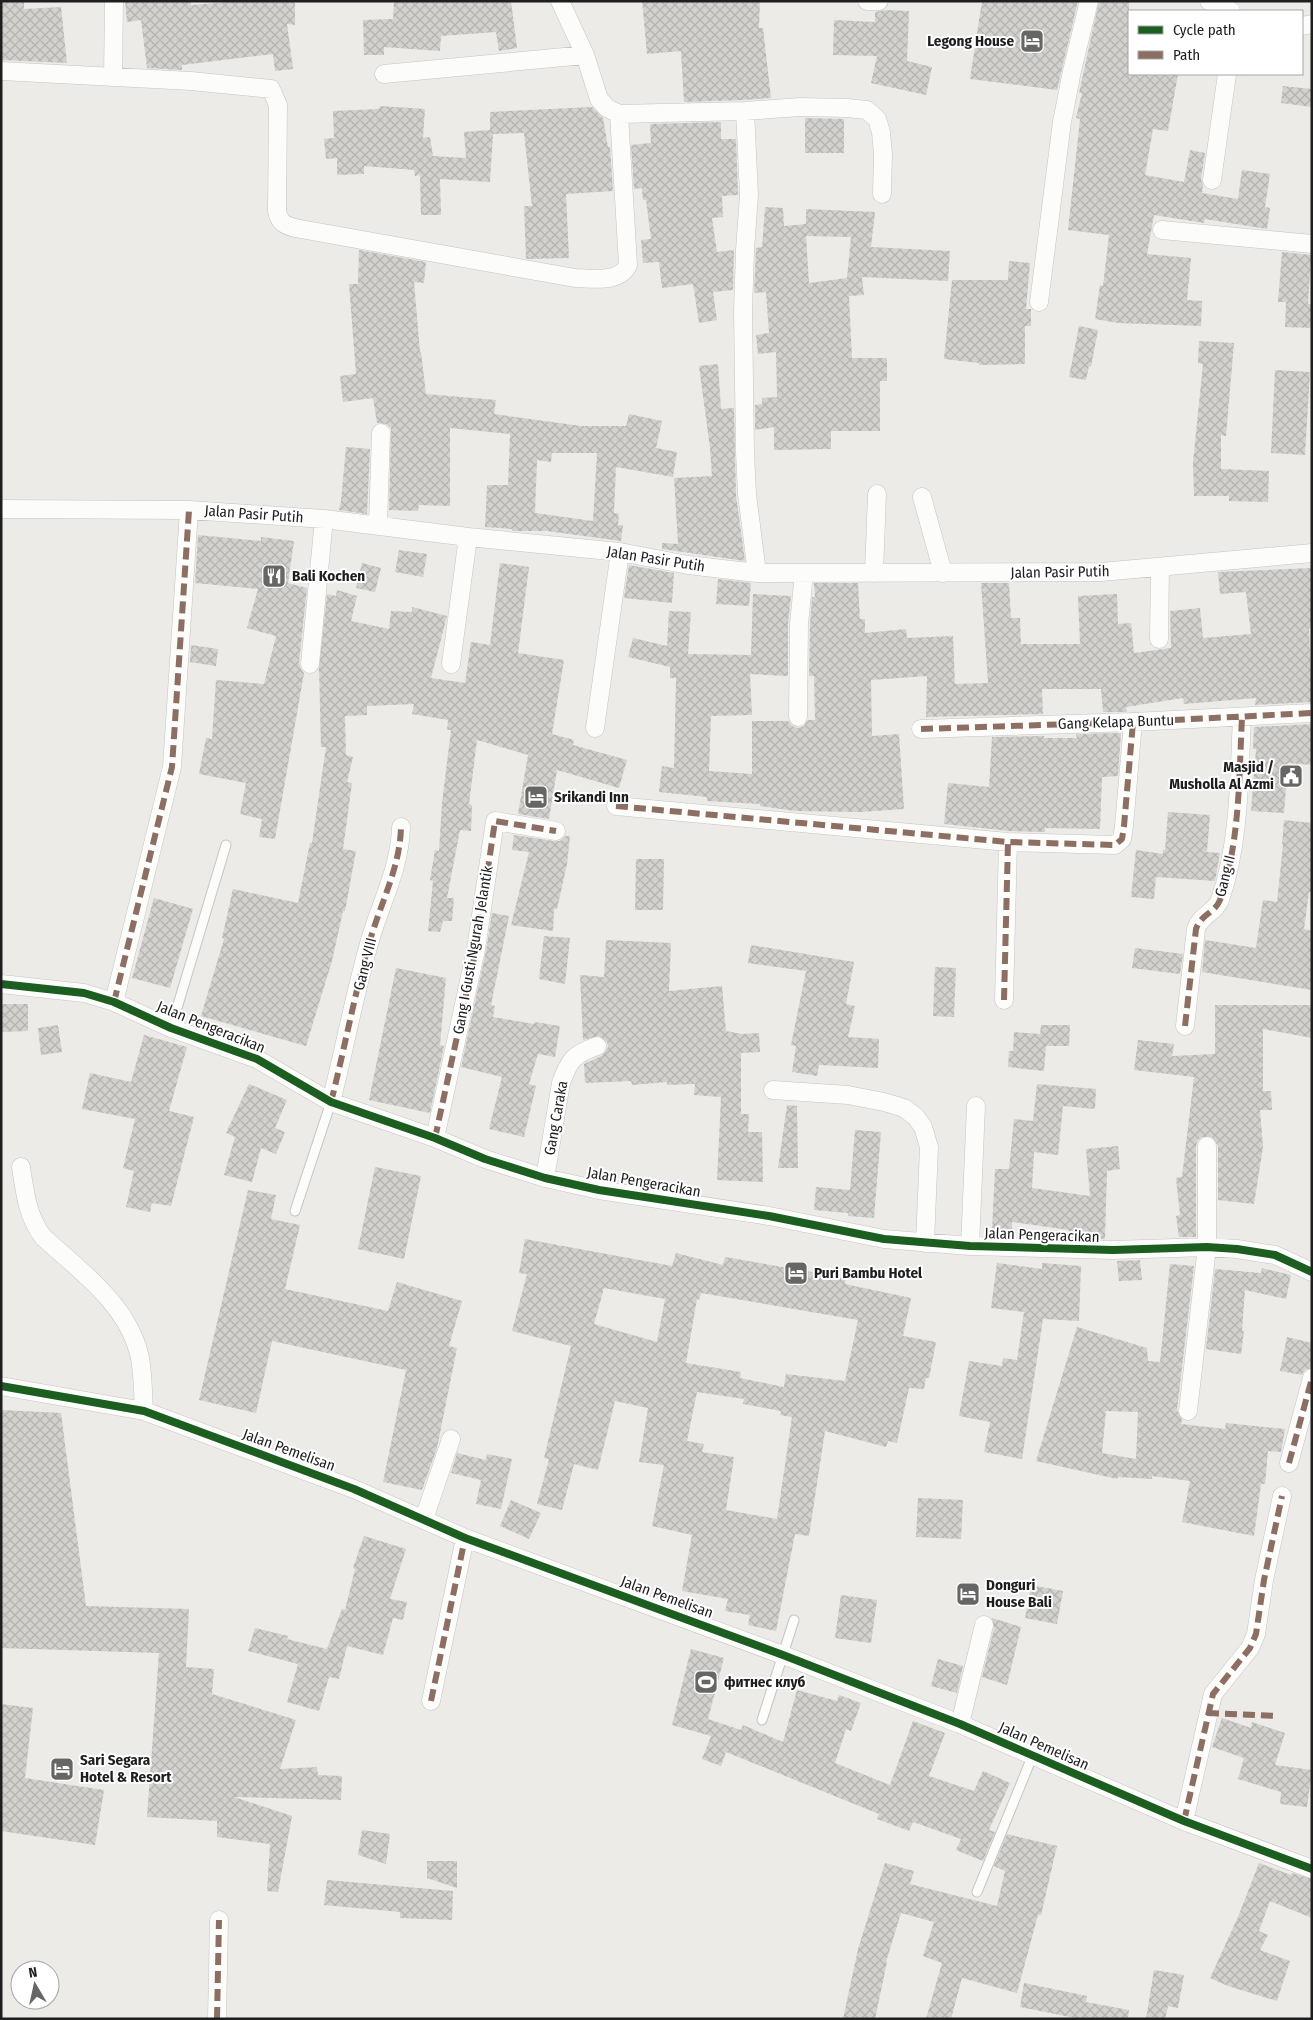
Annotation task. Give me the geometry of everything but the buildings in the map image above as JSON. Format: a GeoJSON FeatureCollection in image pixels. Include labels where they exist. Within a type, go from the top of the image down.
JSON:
{"type":"FeatureCollection","features":[{"type":"Feature","properties":{"kind":"street"},"geometry":{"type":"LineString","coordinates":[[114,1],[114,77]]}},
{"type":"Feature","properties":{"kind":"street"},"geometry":{"type":"LineString","coordinates":[[560,1],[584,55],[599,99],[607,108],[619,114],[745,111],[800,107],[867,110],[876,119],[881,132],[882,194]]}},
{"type":"Feature","properties":{"kind":"street"},"geometry":{"type":"LineString","coordinates":[[867,1],[879,1]]}},
{"type":"Feature","properties":{"kind":"street"},"geometry":{"type":"LineString","coordinates":[[1039,302],[1062,122],[1089,1]]}},
{"type":"Feature","properties":{"kind":"street"},"geometry":{"type":"LineString","coordinates":[[1209,1],[1228,10]]}},
{"type":"Feature","properties":{"kind":"street"},"geometry":{"type":"LineString","coordinates":[[384,74],[584,55]]}},
{"type":"Feature","properties":{"kind":"street"},"geometry":{"type":"LineString","coordinates":[[1,72],[191,81],[271,89],[278,105],[277,211],[280,221],[286,226],[575,278],[616,276],[626,269],[628,265],[619,114]]}},
{"type":"Feature","properties":{"kind":"street"},"geometry":{"type":"LineString","coordinates":[[1212,180],[1227,75]]}},
{"type":"Feature","properties":{"kind":"street"},"geometry":{"type":"LineString","coordinates":[[745,111],[749,195],[743,311],[745,452],[747,494],[757,573]]}},
{"type":"Feature","properties":{"kind":"street"},"geometry":{"type":"LineString","coordinates":[[1162,230],[1312,244]]}},
{"type":"Feature","properties":{"kind":"street"},"geometry":{"type":"LineString","coordinates":[[378,525],[382,433]]}},
{"type":"Feature","properties":{"kind":"street"},"geometry":{"type":"LineString","coordinates":[[874,572],[877,494]]}},
{"type":"Feature","properties":{"kind":"street"},"geometry":{"type":"LineString","coordinates":[[922,497],[943,573]]}},
{"type":"Feature","properties":{"kind":"street","name":"Jalan Pasir Putih"},"geometry":{"type":"LineString","coordinates":[[1,509],[189,510],[324,519],[468,537],[620,552],[688,565],[757,573],[1101,572],[1312,553]]}},
{"type":"Feature","properties":{"kind":"street"},"geometry":{"type":"LineString","coordinates":[[114,1002],[172,767],[189,510]]}},
{"type":"Feature","properties":{"kind":"street"},"geometry":{"type":"LineString","coordinates":[[310,664],[324,519]]}},
{"type":"Feature","properties":{"kind":"street"},"geometry":{"type":"LineString","coordinates":[[451,664],[468,537]]}},
{"type":"Feature","properties":{"kind":"street"},"geometry":{"type":"LineString","coordinates":[[595,728],[620,552]]}},
{"type":"Feature","properties":{"kind":"street"},"geometry":{"type":"LineString","coordinates":[[1159,640],[1160,567]]}},
{"type":"Feature","properties":{"kind":"street"},"geometry":{"type":"LineString","coordinates":[[798,717],[799,624],[804,573]]}},
{"type":"Feature","properties":{"kind":"street","name":"Gang Kelapa Buntu"},"geometry":{"type":"LineString","coordinates":[[921,729],[1133,722],[1312,713]]}},
{"type":"Feature","properties":{"kind":"street","name":"Gang II"},"geometry":{"type":"LineString","coordinates":[[1185,1026],[1196,929],[1200,920],[1219,902],[1232,848],[1242,716]]}},
{"type":"Feature","properties":{"kind":"street"},"geometry":{"type":"LineString","coordinates":[[616,806],[1008,842],[1113,845],[1120,842],[1124,826],[1133,722]]}},
{"type":"Feature","properties":{"kind":"street","name":"Gang I Gusti Ngurah Jelantik"},"geometry":{"type":"LineString","coordinates":[[435,1138],[476,949],[495,821],[556,831]]}},
{"type":"Feature","properties":{"kind":"street","name":"Gang VIII"},"geometry":{"type":"LineString","coordinates":[[331,1102],[371,937],[396,864],[401,827]]}},
{"type":"Feature","properties":{"kind":"street"},"geometry":{"type":"LineString","coordinates":[[1004,1000],[1008,842]]}},
{"type":"Feature","properties":{"kind":"street","name":"Jalan Pengeracikan"},"geometry":{"type":"LineString","coordinates":[[1,984],[84,993],[114,1002],[171,1028],[257,1059],[331,1102],[435,1138],[485,1159],[545,1178],[599,1190],[769,1216],[884,1239],[970,1246],[1112,1250],[1237,1248],[1275,1255],[1312,1272]]}},
{"type":"Feature","properties":{"kind":"street","name":"Gang Caraka"},"geometry":{"type":"LineString","coordinates":[[545,1178],[561,1083],[565,1070],[578,1052],[597,1046]]}},
{"type":"Feature","properties":{"kind":"street"},"geometry":{"type":"LineString","coordinates":[[773,1090],[848,1095],[904,1108],[916,1117],[923,1127],[929,1147],[925,1243]]}},
{"type":"Feature","properties":{"kind":"street"},"geometry":{"type":"LineString","coordinates":[[970,1246],[976,1106]]}},
{"type":"Feature","properties":{"kind":"street"},"geometry":{"type":"LineString","coordinates":[[1188,1411],[1207,1247],[1207,1146]]}},
{"type":"Feature","properties":{"kind":"street"},"geometry":{"type":"LineString","coordinates":[[21,1167],[27,1206],[36,1228],[43,1237],[103,1292],[125,1320],[140,1357],[144,1412]]}},
{"type":"Feature","properties":{"kind":"street"},"geometry":{"type":"LineString","coordinates":[[1290,1463],[1312,1378]]}},
{"type":"Feature","properties":{"kind":"street","name":"Jalan Pemelisan"},"geometry":{"type":"LineString","coordinates":[[1,1386],[144,1412],[354,1489],[465,1538],[783,1655],[960,1724],[1032,1757],[1184,1821],[1312,1870]]}},
{"type":"Feature","properties":{"kind":"street"},"geometry":{"type":"LineString","coordinates":[[424,1519],[451,1439]]}},
{"type":"Feature","properties":{"kind":"street"},"geometry":{"type":"LineString","coordinates":[[1184,1821],[1213,1694],[1250,1648],[1256,1634],[1264,1580],[1282,1496]]}},
{"type":"Feature","properties":{"kind":"street"},"geometry":{"type":"LineString","coordinates":[[431,1701],[465,1538]]}},
{"type":"Feature","properties":{"kind":"street"},"geometry":{"type":"LineString","coordinates":[[960,1724],[984,1625]]}},
{"type":"Feature","properties":{"kind":"street"},"geometry":{"type":"LineString","coordinates":[[217,2019],[219,1920]]}},
{"type":"Feature","properties":{"kind":"lane"},"geometry":{"type":"LineString","coordinates":[[171,1028],[226,845]]}},
{"type":"Feature","properties":{"kind":"lane"},"geometry":{"type":"LineString","coordinates":[[295,1211],[331,1102]]}},
{"type":"Feature","properties":{"kind":"lane"},"geometry":{"type":"LineString","coordinates":[[762,1720],[794,1620]]}},
{"type":"Feature","properties":{"kind":"lane"},"geometry":{"type":"LineString","coordinates":[[978,1892],[1032,1757]]}},
{"type":"Feature","properties":{"kind":"marked path"},"geometry":{"type":"LineString","coordinates":[[114,1002],[172,767],[189,510]]}},
{"type":"Feature","properties":{"kind":"marked path"},"geometry":{"type":"LineString","coordinates":[[921,729],[1133,722],[1312,713]]}},
{"type":"Feature","properties":{"kind":"marked path"},"geometry":{"type":"LineString","coordinates":[[1185,1026],[1196,929],[1201,920],[1218,904],[1227,878],[1235,832],[1242,717]]}},
{"type":"Feature","properties":{"kind":"marked path"},"geometry":{"type":"LineString","coordinates":[[616,806],[1008,842],[1115,845],[1122,839],[1124,826],[1133,722]]}},
{"type":"Feature","properties":{"kind":"marked path"},"geometry":{"type":"LineString","coordinates":[[435,1138],[476,949],[495,821],[556,831]]}},
{"type":"Feature","properties":{"kind":"marked path"},"geometry":{"type":"LineString","coordinates":[[331,1102],[365,957],[394,870],[401,827]]}},
{"type":"Feature","properties":{"kind":"marked path"},"geometry":{"type":"LineString","coordinates":[[1004,1000],[1008,842]]}},
{"type":"Feature","properties":{"kind":"marked path"},"geometry":{"type":"LineString","coordinates":[[1289,1463],[1312,1378]]}},
{"type":"Feature","properties":{"kind":"marked path"},"geometry":{"type":"LineString","coordinates":[[1184,1821],[1213,1694],[1250,1648],[1256,1634],[1264,1580],[1282,1496]]}},
{"type":"Feature","properties":{"kind":"marked path"},"geometry":{"type":"LineString","coordinates":[[431,1701],[465,1538]]}},
{"type":"Feature","properties":{"kind":"marked path"},"geometry":{"type":"LineString","coordinates":[[1207,1713],[1276,1716]]}},
{"type":"Feature","properties":{"kind":"marked path"},"geometry":{"type":"LineString","coordinates":[[217,2019],[219,1920]]}},
{"type":"Feature","properties":{"kind":"cycle path"},"geometry":{"type":"LineString","coordinates":[[1,984],[84,993],[114,1002],[171,1028],[257,1059],[331,1102],[435,1138],[485,1159],[545,1178],[599,1190],[769,1216],[884,1239],[970,1246],[1113,1250],[1207,1247],[1237,1249],[1275,1255],[1312,1272]]}},
{"type":"Feature","properties":{"kind":"cycle path"},"geometry":{"type":"LineString","coordinates":[[1,1386],[144,1411],[354,1489],[465,1538],[783,1655],[960,1724],[1184,1821],[1312,1869]]}},
{"type":"Feature","properties":{"kind":"place","name":"Legong House"},"geometry":{"type":"Point","coordinates":[1032,41]}},
{"type":"Feature","properties":{"kind":"place","name":"Bali Kochen"},"geometry":{"type":"Point","coordinates":[274,576]}},
{"type":"Feature","properties":{"kind":"place","name":"Masjid / Musholla Al Azmi"},"geometry":{"type":"Point","coordinates":[1291,776]}},
{"type":"Feature","properties":{"kind":"place","name":"Srikandi Inn"},"geometry":{"type":"Point","coordinates":[536,797]}},
{"type":"Feature","properties":{"kind":"place","name":"Puri Bambu Hotel"},"geometry":{"type":"Point","coordinates":[796,1273]}},
{"type":"Feature","properties":{"kind":"place","name":"Donguri House Bali"},"geometry":{"type":"Point","coordinates":[968,1594]}},
{"type":"Feature","properties":{"kind":"place","name":"фитнес клуб"},"geometry":{"type":"Point","coordinates":[706,1682]}},
{"type":"Feature","properties":{"kind":"place","name":"Sari Segara Hotel & Resort"},"geometry":{"type":"Point","coordinates":[62,1769]}}]}
